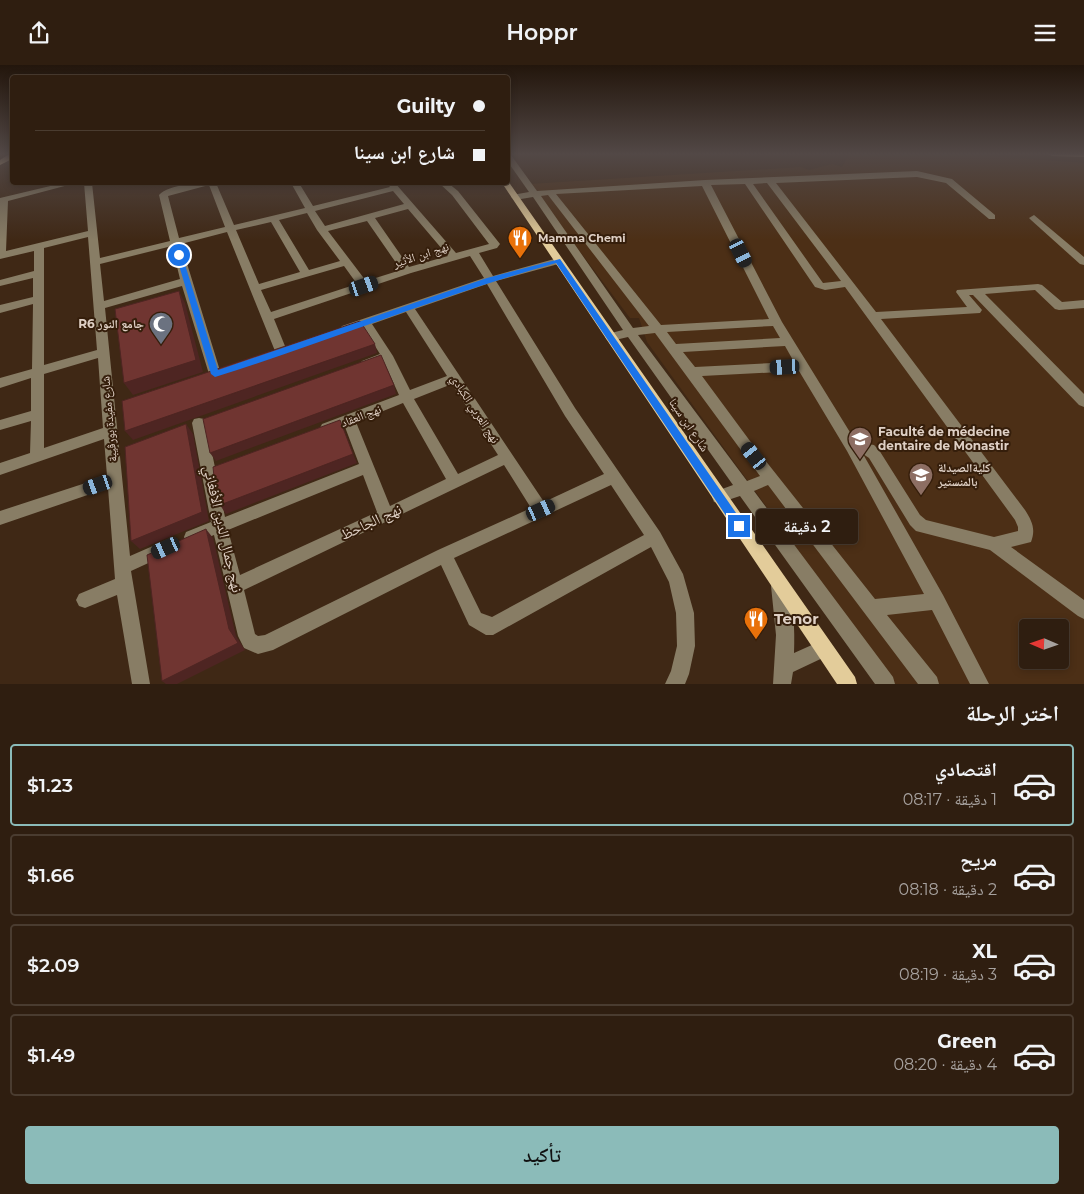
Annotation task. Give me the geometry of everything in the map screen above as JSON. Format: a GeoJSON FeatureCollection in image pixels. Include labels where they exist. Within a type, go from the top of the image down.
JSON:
{"type":"FeatureCollection","features":[{"type":"Feature","properties":{"kind":"main road","name":"شارع ابن سينا"},"geometry":{"type":"LineString","coordinates":[[507,185],[848,684]]}},
{"type":"Feature","properties":{"kind":"street"},"geometry":{"type":"LineString","coordinates":[[527,183],[630,332],[886,684]]}},
{"type":"Feature","properties":{"kind":"street"},"geometry":{"type":"LineString","coordinates":[[515,197],[535,193],[705,183],[776,322],[852,447],[937,601],[980,684]]}},
{"type":"Feature","properties":{"kind":"street"},"geometry":{"type":"LineString","coordinates":[[748,183],[819,285],[825,287],[848,283]]}},
{"type":"Feature","properties":{"kind":"street"},"geometry":{"type":"LineString","coordinates":[[771,183],[873,316],[1020,515],[1026,526],[1025,537],[994,544]]}},
{"type":"Feature","properties":{"kind":"street"},"geometry":{"type":"LineString","coordinates":[[951,183],[992,217]]}},
{"type":"Feature","properties":{"kind":"street"},"geometry":{"type":"LineString","coordinates":[[63,185],[4,199],[1,205],[0,256],[93,233]]}},
{"type":"Feature","properties":{"kind":"street","name":"شارع مفيدة بورڨيبة"},"geometry":{"type":"LineString","coordinates":[[88,185],[103,352],[113,408],[110,431],[117,453],[115,479],[124,584],[141,684]]}},
{"type":"Feature","properties":{"kind":"street"},"geometry":{"type":"LineString","coordinates":[[198,185],[167,192],[163,195],[186,281],[216,374]]}},
{"type":"Feature","properties":{"kind":"street"},"geometry":{"type":"LineString","coordinates":[[213,185],[257,288],[281,351]]}},
{"type":"Feature","properties":{"kind":"street"},"geometry":{"type":"LineString","coordinates":[[296,185],[322,230],[364,286]]}},
{"type":"Feature","properties":{"kind":"street"},"geometry":{"type":"LineString","coordinates":[[95,262],[310,209],[393,185],[454,257]]}},
{"type":"Feature","properties":{"kind":"street"},"geometry":{"type":"LineString","coordinates":[[445,185],[455,193]]}},
{"type":"Feature","properties":{"kind":"street"},"geometry":{"type":"LineString","coordinates":[[451,185],[455,193]]}},
{"type":"Feature","properties":{"kind":"street"},"geometry":{"type":"LineString","coordinates":[[550,192],[659,329],[930,684]]}},
{"type":"Feature","properties":{"kind":"street","name":"نهج ابن الأثير"},"geometry":{"type":"LineString","coordinates":[[268,317],[408,271],[493,246],[495,244],[455,193]]}},
{"type":"Feature","properties":{"kind":"street"},"geometry":{"type":"LineString","coordinates":[[322,230],[409,206]]}},
{"type":"Feature","properties":{"kind":"street"},"geometry":{"type":"LineString","coordinates":[[273,217],[306,273]]}},
{"type":"Feature","properties":{"kind":"street"},"geometry":{"type":"LineString","coordinates":[[369,217],[408,271]]}},
{"type":"Feature","properties":{"kind":"street"},"geometry":{"type":"LineString","coordinates":[[1034,218],[1084,262]]}},
{"type":"Feature","properties":{"kind":"street"},"geometry":{"type":"LineString","coordinates":[[37,457],[40,246]]}},
{"type":"Feature","properties":{"kind":"street"},"geometry":{"type":"LineString","coordinates":[[473,252],[570,411],[654,537],[677,579],[685,613],[686,646],[680,674],[674,684]]}},
{"type":"Feature","properties":{"kind":"street"},"geometry":{"type":"LineString","coordinates":[[257,288],[346,261]]}},
{"type":"Feature","properties":{"kind":"street"},"geometry":{"type":"LineString","coordinates":[[337,332],[409,309],[489,279],[558,261]]}},
{"type":"Feature","properties":{"kind":"street"},"geometry":{"type":"LineString","coordinates":[[0,283],[39,273]]}},
{"type":"Feature","properties":{"kind":"street"},"geometry":{"type":"LineString","coordinates":[[99,306],[186,281]]}},
{"type":"Feature","properties":{"kind":"street"},"geometry":{"type":"LineString","coordinates":[[873,316],[976,311],[960,292],[1038,287],[1059,306],[1084,304]]}},
{"type":"Feature","properties":{"kind":"street"},"geometry":{"type":"LineString","coordinates":[[976,291],[1084,402]]}},
{"type":"Feature","properties":{"kind":"street"},"geometry":{"type":"LineString","coordinates":[[0,309],[39,299]]}},
{"type":"Feature","properties":{"kind":"street","name":"نهج العربي الكبادي"},"geometry":{"type":"LineString","coordinates":[[409,309],[541,510]]}},
{"type":"Feature","properties":{"kind":"street"},"geometry":{"type":"LineString","coordinates":[[365,322],[387,356],[407,398],[455,482]]}},
{"type":"Feature","properties":{"kind":"street"},"geometry":{"type":"LineString","coordinates":[[612,337],[630,332],[659,329],[776,322]]}},
{"type":"Feature","properties":{"kind":"street"},"geometry":{"type":"LineString","coordinates":[[673,349],[788,342]]}},
{"type":"Feature","properties":{"kind":"street"},"geometry":{"type":"LineString","coordinates":[[0,383],[103,352]]}},
{"type":"Feature","properties":{"kind":"street"},"geometry":{"type":"LineString","coordinates":[[349,369],[387,356]]}},
{"type":"Feature","properties":{"kind":"street"},"geometry":{"type":"LineString","coordinates":[[692,372],[803,366]]}},
{"type":"Feature","properties":{"kind":"street","name":"نهج العقاد"},"geometry":{"type":"LineString","coordinates":[[312,434],[455,378]]}},
{"type":"Feature","properties":{"kind":"street"},"geometry":{"type":"LineString","coordinates":[[0,425],[37,414]]}},
{"type":"Feature","properties":{"kind":"street"},"geometry":{"type":"LineString","coordinates":[[349,420],[386,515]]}},
{"type":"Feature","properties":{"kind":"street","name":"نهج جمال الدين الأفغاني"},"geometry":{"type":"LineString","coordinates":[[200,423],[214,470],[212,496],[221,525],[247,636],[251,644],[267,644],[444,555]]}},
{"type":"Feature","properties":{"kind":"street"},"geometry":{"type":"LineString","coordinates":[[0,469],[110,431]]}},
{"type":"Feature","properties":{"kind":"street"},"geometry":{"type":"LineString","coordinates":[[852,447],[869,449],[874,454],[915,520],[922,526],[994,544],[1084,610]]}},
{"type":"Feature","properties":{"kind":"street","name":"نهج الجاحظ"},"geometry":{"type":"LineString","coordinates":[[235,586],[506,458]]}},
{"type":"Feature","properties":{"kind":"street"},"geometry":{"type":"LineString","coordinates":[[123,567],[221,525],[367,467]]}},
{"type":"Feature","properties":{"kind":"street"},"geometry":{"type":"LineString","coordinates":[[613,477],[444,555],[475,619],[486,626],[493,626],[654,537]]}},
{"type":"Feature","properties":{"kind":"street"},"geometry":{"type":"LineString","coordinates":[[719,497],[771,478]]}},
{"type":"Feature","properties":{"kind":"street"},"geometry":{"type":"LineString","coordinates":[[0,518],[115,479]]}},
{"type":"Feature","properties":{"kind":"street"},"geometry":{"type":"LineString","coordinates":[[85,600],[124,584]]}},
{"type":"Feature","properties":{"kind":"street"},"geometry":{"type":"LineString","coordinates":[[779,584],[786,618],[783,675]]}},
{"type":"Feature","properties":{"kind":"street"},"geometry":{"type":"LineString","coordinates":[[871,608],[937,601]]}},
{"type":"Feature","properties":{"kind":"street"},"geometry":{"type":"LineString","coordinates":[[783,675],[823,649]]}},
{"type":"Feature","properties":{"kind":"shaded area","name":"كليةالصيدلة بالمنستير"},"geometry":{"type":"Polygon","coordinates":[[[1084,183],[1084,684],[895,684],[647,342],[639,318],[630,318],[529,184],[1084,183]]]}},
{"type":"Feature","properties":{"kind":"building","name":"R6 جامع النور"},"geometry":{"type":"Polygon","coordinates":[[[179,291],[196,360],[124,383],[115,309],[179,291]]]}},
{"type":"Feature","properties":{"kind":"building"},"geometry":{"type":"Polygon","coordinates":[[[360,321],[375,344],[125,431],[122,401],[360,321]]]}},
{"type":"Feature","properties":{"kind":"building"},"geometry":{"type":"Polygon","coordinates":[[[381,355],[394,385],[210,453],[203,419],[381,355]]]}},
{"type":"Feature","properties":{"kind":"building"},"geometry":{"type":"Polygon","coordinates":[[[340,420],[353,454],[220,505],[215,487],[213,467],[340,420]]]}},
{"type":"Feature","properties":{"kind":"building"},"geometry":{"type":"Polygon","coordinates":[[[186,424],[202,512],[131,541],[125,447],[186,424]]]}},
{"type":"Feature","properties":{"kind":"building"},"geometry":{"type":"Polygon","coordinates":[[[206,529],[229,629],[238,643],[162,681],[147,555],[206,529]]]}},
{"type":"Feature","properties":{"kind":"place","name":"Mamma Chemi"},"geometry":{"type":"Point","coordinates":[520,259]}},
{"type":"Feature","properties":{"kind":"place","name":"R6 جامع النور"},"geometry":{"type":"Point","coordinates":[161,345]}},
{"type":"Feature","properties":{"kind":"place","name":"Faculté de médecine dentaire de Monastir"},"geometry":{"type":"Point","coordinates":[860,460]}},
{"type":"Feature","properties":{"kind":"place","name":"كليةالصيدلة بالمنستير"},"geometry":{"type":"Point","coordinates":[921,496]}},
{"type":"Feature","properties":{"kind":"place","name":"Tenor"},"geometry":{"type":"Point","coordinates":[756,640]}},
{"type":"Feature","properties":{"kind":"route"},"geometry":{"type":"LineString","coordinates":[[179,255],[215,374],[365,322],[409,309],[489,279],[558,261],[612,337],[739,526]]}}]}
